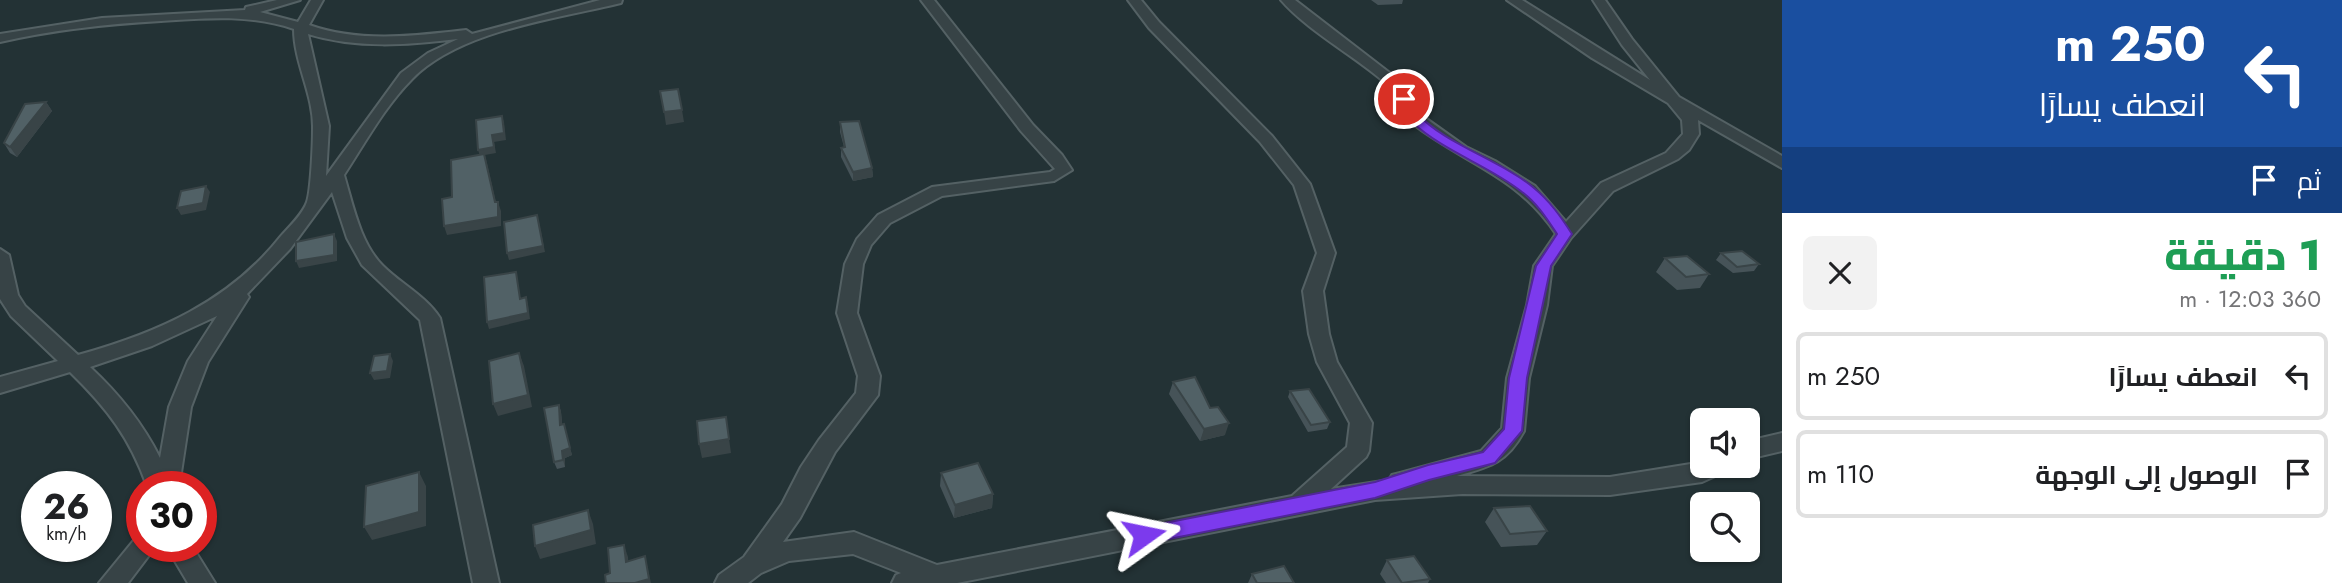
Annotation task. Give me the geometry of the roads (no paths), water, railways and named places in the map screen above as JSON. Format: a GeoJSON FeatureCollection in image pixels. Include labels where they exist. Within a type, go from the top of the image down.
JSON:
{"type":"FeatureCollection","features":[{"type":"Feature","properties":{"kind":"street"},"geometry":{"type":"LineString","coordinates":[[229,13],[294,0]]}},
{"type":"Feature","properties":{"kind":"street"},"geometry":{"type":"LineString","coordinates":[[316,200],[321,126],[315,91],[301,42],[302,25],[317,0]]}},
{"type":"Feature","properties":{"kind":"street"},"geometry":{"type":"LineString","coordinates":[[169,471],[180,407],[198,361],[248,284],[274,257],[412,71],[448,48],[503,29],[617,0]]}},
{"type":"Feature","properties":{"kind":"street"},"geometry":{"type":"LineString","coordinates":[[752,565],[791,512],[809,474],[827,446],[867,395],[869,376],[847,313],[854,264],[863,243],[884,219],[938,191],[1054,176],[1063,170],[927,0]]}},
{"type":"Feature","properties":{"kind":"street"},"geometry":{"type":"LineString","coordinates":[[1134,0],[1154,25],[1266,139],[1301,184],[1317,222],[1326,253],[1313,291],[1319,334],[1327,362],[1361,423],[1359,451],[1301,502]]}},
{"type":"Feature","properties":{"kind":"street"},"geometry":{"type":"LineString","coordinates":[[1287,0],[1390,80],[1415,118],[1460,150],[1489,164],[1529,190],[1551,213],[1564,234]]}},
{"type":"Feature","properties":{"kind":"street"},"geometry":{"type":"LineString","coordinates":[[1513,0],[1597,55],[1782,163]]}},
{"type":"Feature","properties":{"kind":"street"},"geometry":{"type":"LineString","coordinates":[[1375,490],[1428,472],[1489,458],[1513,431],[1518,378],[1544,266],[1564,234],[1606,187],[1672,156],[1691,134],[1690,120],[1626,42],[1599,0]]}},
{"type":"Feature","properties":{"kind":"street"},"geometry":{"type":"LineString","coordinates":[[0,54],[3,38],[64,25],[229,13],[259,15],[302,25],[324,34],[362,41],[404,41],[503,29]]}},
{"type":"Feature","properties":{"kind":"street"},"geometry":{"type":"LineString","coordinates":[[335,174],[351,226],[374,268],[415,300],[429,318],[486,583]]}},
{"type":"Feature","properties":{"kind":"street"},"geometry":{"type":"LineString","coordinates":[[0,255],[8,296],[18,311],[114,402],[142,444],[153,471]]}},
{"type":"Feature","properties":{"kind":"street"},"geometry":{"type":"LineString","coordinates":[[0,385],[162,335],[195,320],[248,284]]}},
{"type":"Feature","properties":{"kind":"street"},"geometry":{"type":"LineString","coordinates":[[1760,447],[1782,442]]}},
{"type":"Feature","properties":{"kind":"street"},"geometry":{"type":"LineString","coordinates":[[905,583],[1301,502],[1375,490],[1462,485],[1609,486],[1690,475]]}},
{"type":"Feature","properties":{"kind":"street"},"geometry":{"type":"LineString","coordinates":[[728,583],[752,565],[787,551],[854,543],[936,576]]}},
{"type":"Feature","properties":{"kind":"street"},"geometry":{"type":"LineString","coordinates":[[112,583],[130,562]]}},
{"type":"Feature","properties":{"kind":"street"},"geometry":{"type":"LineString","coordinates":[[188,562],[202,583]]}}]}
